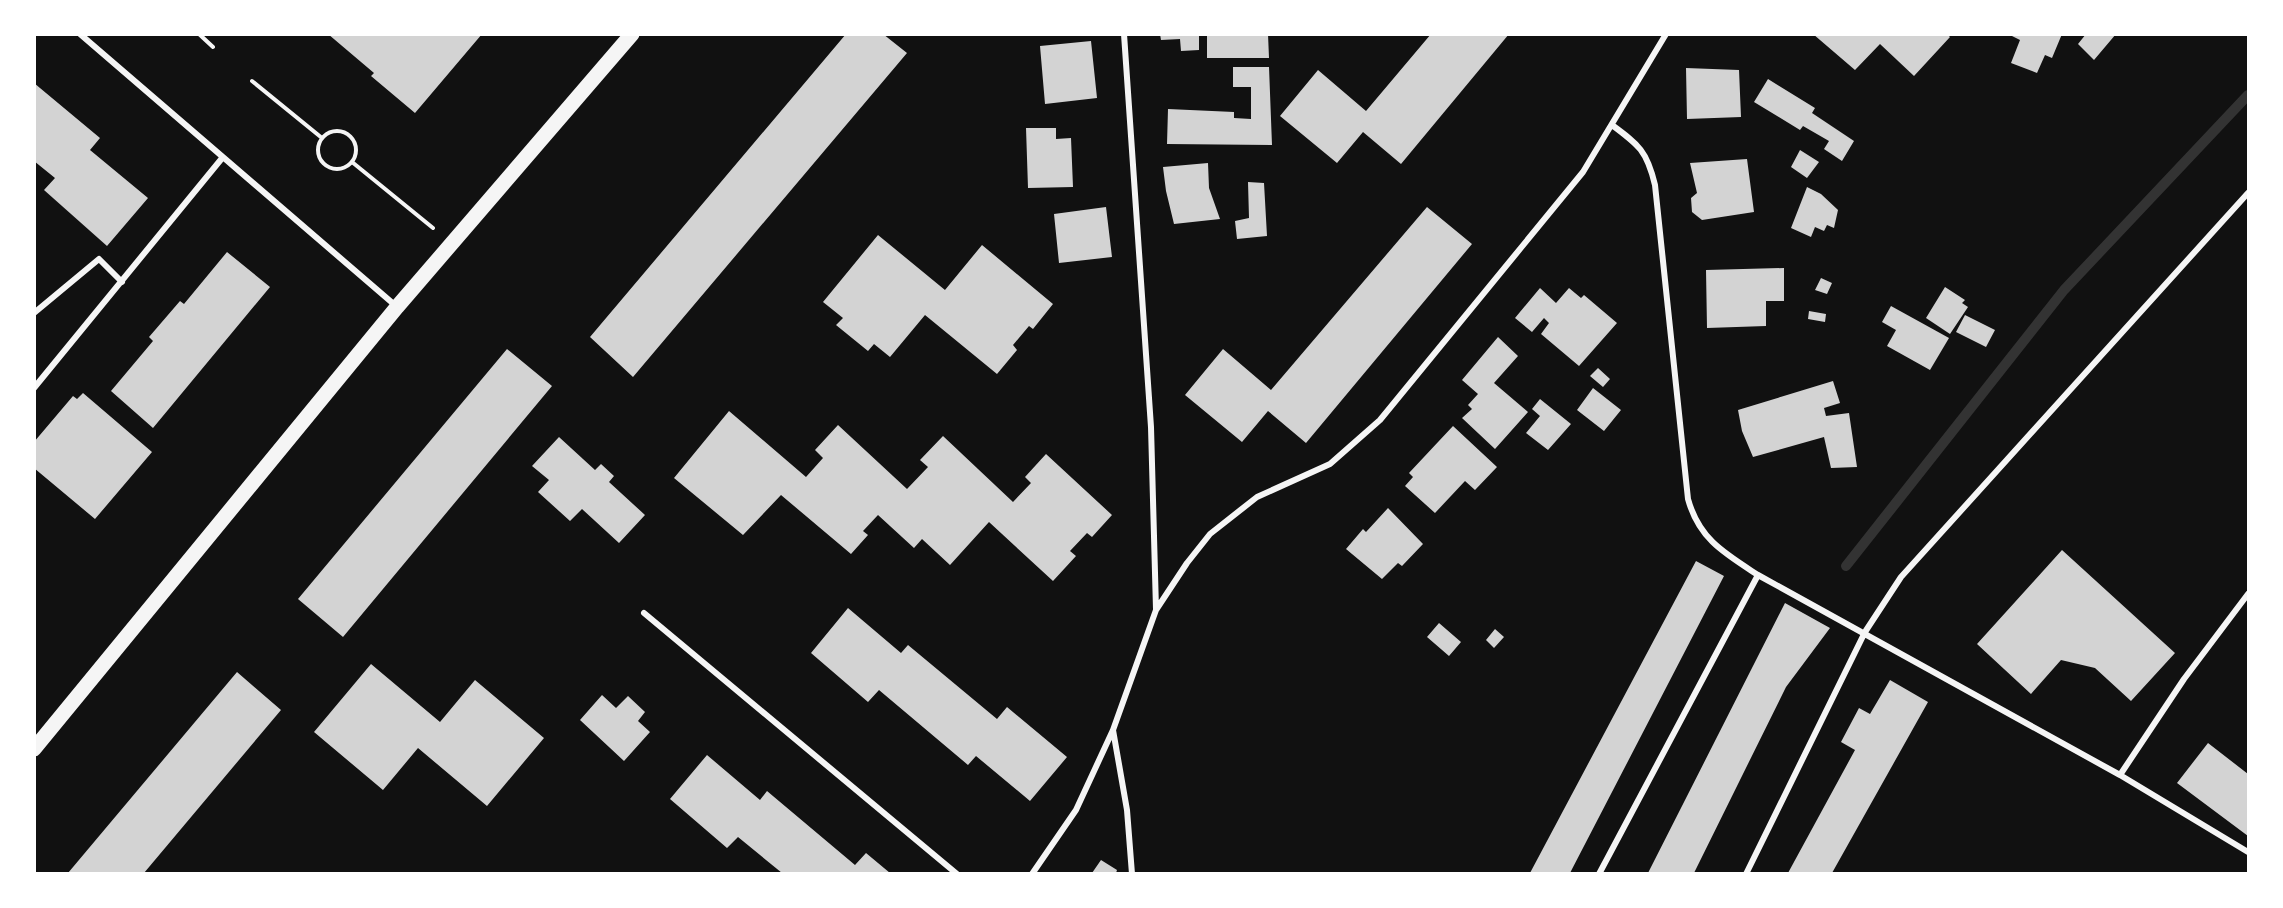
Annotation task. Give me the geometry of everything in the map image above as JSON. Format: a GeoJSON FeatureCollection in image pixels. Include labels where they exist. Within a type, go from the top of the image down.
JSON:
{"type":"FeatureCollection","features":[{"type":"Feature","properties":{"kind":"main road"},"geometry":{"type":"LineString","coordinates":[[34,749],[397,307],[632,34]]}},
{"type":"Feature","properties":{"kind":"street"},"geometry":{"type":"LineString","coordinates":[[80,34],[397,307]]}},
{"type":"Feature","properties":{"kind":"street"},"geometry":{"type":"LineString","coordinates":[[1124,34],[1152,428],[1156,610]]}},
{"type":"Feature","properties":{"kind":"street"},"geometry":{"type":"LineString","coordinates":[[1032,873],[1076,810],[1113,730],[1156,610],[1210,534],[1257,497],[1330,464],[1380,420],[1583,172],[1666,34]]}},
{"type":"Feature","properties":{"kind":"street"},"geometry":{"type":"LineString","coordinates":[[1612,125],[1642,148],[1649,161],[1654,185],[1688,499],[1693,518],[1703,534],[1719,548],[1758,574],[2120,776],[2248,852]]}},
{"type":"Feature","properties":{"kind":"street"},"geometry":{"type":"LineString","coordinates":[[34,388],[224,157]]}},
{"type":"Feature","properties":{"kind":"street"},"geometry":{"type":"LineString","coordinates":[[1746,873],[1865,632],[1901,577],[2248,193]]}},
{"type":"Feature","properties":{"kind":"street"},"geometry":{"type":"LineString","coordinates":[[34,313],[99,259],[122,282]]}},
{"type":"Feature","properties":{"kind":"street"},"geometry":{"type":"LineString","coordinates":[[1599,873],[1758,574]]}},
{"type":"Feature","properties":{"kind":"street"},"geometry":{"type":"LineString","coordinates":[[2120,776],[2184,679],[2248,594]]}},
{"type":"Feature","properties":{"kind":"street"},"geometry":{"type":"LineString","coordinates":[[644,613],[957,873]]}},
{"type":"Feature","properties":{"kind":"street"},"geometry":{"type":"LineString","coordinates":[[1113,730],[1127,810],[1132,873]]}},
{"type":"Feature","properties":{"kind":"path"},"geometry":{"type":"LineString","coordinates":[[199,34],[213,47]]}},
{"type":"Feature","properties":{"kind":"path"},"geometry":{"type":"LineString","coordinates":[[252,81],[322,138]]}},
{"type":"Feature","properties":{"kind":"path"},"geometry":{"type":"LineString","coordinates":[[334,132],[346,133],[357,149],[352,162],[337,170],[326,165],[319,155],[322,138],[334,132]]}},
{"type":"Feature","properties":{"kind":"path"},"geometry":{"type":"LineString","coordinates":[[352,162],[452,244]]}},
{"type":"Feature","properties":{"kind":"building"},"geometry":{"type":"Polygon","coordinates":[[[328,34],[482,34],[415,113],[371,76],[374,73],[328,34]]]}},
{"type":"Feature","properties":{"kind":"building"},"geometry":{"type":"Polygon","coordinates":[[[846,34],[883,34],[907,53],[633,377],[590,337],[846,34]]]}},
{"type":"Feature","properties":{"kind":"building"},"geometry":{"type":"Polygon","coordinates":[[[1160,34],[1199,34],[1199,50],[1181,51],[1180,39],[1161,40],[1160,34]]]}},
{"type":"Feature","properties":{"kind":"building"},"geometry":{"type":"Polygon","coordinates":[[[1207,34],[1268,34],[1269,58],[1207,58],[1207,34]]]}},
{"type":"Feature","properties":{"kind":"building"},"geometry":{"type":"Polygon","coordinates":[[[1431,34],[1509,34],[1401,164],[1363,132],[1337,163],[1280,116],[1318,70],[1366,111],[1431,34]]]}},
{"type":"Feature","properties":{"kind":"building"},"geometry":{"type":"Polygon","coordinates":[[[1813,34],[1947,34],[1950,37],[1914,76],[1880,44],[1855,70],[1813,34]]]}},
{"type":"Feature","properties":{"kind":"building"},"geometry":{"type":"Polygon","coordinates":[[[2008,34],[2062,34],[2052,58],[2045,55],[2037,73],[2011,63],[2020,40],[2008,34]]]}},
{"type":"Feature","properties":{"kind":"building"},"geometry":{"type":"Polygon","coordinates":[[[2086,34],[2116,34],[2094,60],[2078,44],[2086,34]]]}},
{"type":"Feature","properties":{"kind":"building"},"geometry":{"type":"Polygon","coordinates":[[[1091,41],[1097,98],[1045,104],[1040,46],[1091,41]]]}},
{"type":"Feature","properties":{"kind":"building"},"geometry":{"type":"Polygon","coordinates":[[[1233,67],[1269,67],[1272,145],[1167,144],[1168,109],[1234,112],[1234,118],[1251,119],[1251,87],[1233,87],[1233,67]]]}},
{"type":"Feature","properties":{"kind":"building"},"geometry":{"type":"Polygon","coordinates":[[[1686,68],[1739,70],[1741,117],[1687,119],[1686,68]]]}},
{"type":"Feature","properties":{"kind":"building"},"geometry":{"type":"Polygon","coordinates":[[[1768,79],[1815,108],[1812,113],[1854,141],[1842,161],[1824,149],[1829,141],[1803,126],[1800,130],[1754,102],[1768,79]]]}},
{"type":"Feature","properties":{"kind":"building"},"geometry":{"type":"Polygon","coordinates":[[[34,83],[100,138],[90,150],[148,198],[107,246],[44,190],[55,178],[34,161],[34,83]]]}},
{"type":"Feature","properties":{"kind":"building"},"geometry":{"type":"Polygon","coordinates":[[[1026,128],[1056,128],[1056,139],[1071,138],[1073,187],[1028,188],[1026,128]]]}},
{"type":"Feature","properties":{"kind":"building"},"geometry":{"type":"Polygon","coordinates":[[[1800,150],[1819,162],[1807,178],[1791,167],[1800,150]]]}},
{"type":"Feature","properties":{"kind":"building"},"geometry":{"type":"Polygon","coordinates":[[[1747,159],[1754,212],[1702,220],[1692,212],[1691,198],[1697,193],[1690,163],[1747,159]]]}},
{"type":"Feature","properties":{"kind":"building"},"geometry":{"type":"Polygon","coordinates":[[[1208,163],[1209,188],[1220,219],[1174,224],[1163,167],[1208,163]]]}},
{"type":"Feature","properties":{"kind":"building"},"geometry":{"type":"Polygon","coordinates":[[[1248,182],[1264,183],[1267,236],[1237,239],[1235,221],[1249,218],[1248,182]]]}},
{"type":"Feature","properties":{"kind":"building"},"geometry":{"type":"Polygon","coordinates":[[[1807,187],[1821,194],[1838,210],[1834,228],[1827,225],[1824,231],[1815,227],[1811,237],[1791,228],[1807,187]]]}},
{"type":"Feature","properties":{"kind":"building"},"geometry":{"type":"Polygon","coordinates":[[[1106,207],[1112,257],[1059,263],[1054,214],[1106,207]]]}},
{"type":"Feature","properties":{"kind":"building"},"geometry":{"type":"Polygon","coordinates":[[[1427,207],[1472,244],[1306,443],[1268,411],[1242,442],[1185,395],[1223,349],[1271,390],[1427,207]]]}},
{"type":"Feature","properties":{"kind":"building"},"geometry":{"type":"Polygon","coordinates":[[[878,235],[945,290],[982,245],[1053,304],[1033,329],[1029,326],[1013,345],[1017,350],[997,374],[925,315],[890,357],[874,344],[868,351],[836,325],[843,318],[823,302],[878,235]]]}},
{"type":"Feature","properties":{"kind":"building"},"geometry":{"type":"Polygon","coordinates":[[[227,252],[270,287],[153,428],[111,391],[153,341],[149,337],[180,301],[184,304],[227,252]]]}},
{"type":"Feature","properties":{"kind":"building"},"geometry":{"type":"Polygon","coordinates":[[[1784,268],[1784,301],[1766,301],[1766,326],[1707,328],[1706,270],[1784,268]]]}},
{"type":"Feature","properties":{"kind":"building"},"geometry":{"type":"Polygon","coordinates":[[[1821,278],[1832,283],[1827,294],[1815,290],[1821,278]]]}},
{"type":"Feature","properties":{"kind":"building"},"geometry":{"type":"Polygon","coordinates":[[[1945,287],[1965,300],[1962,303],[1968,307],[1950,334],[1926,318],[1945,287]]]}},
{"type":"Feature","properties":{"kind":"building"},"geometry":{"type":"Polygon","coordinates":[[[1540,288],[1556,303],[1569,288],[1581,298],[1584,295],[1617,323],[1579,366],[1541,334],[1549,323],[1544,318],[1532,332],[1515,318],[1540,288]]]}},
{"type":"Feature","properties":{"kind":"building"},"geometry":{"type":"Polygon","coordinates":[[[1891,306],[1949,338],[1930,370],[1887,346],[1896,330],[1882,322],[1891,306]]]}},
{"type":"Feature","properties":{"kind":"building"},"geometry":{"type":"Polygon","coordinates":[[[1809,311],[1826,314],[1825,322],[1808,319],[1809,311]]]}},
{"type":"Feature","properties":{"kind":"building"},"geometry":{"type":"Polygon","coordinates":[[[1965,315],[1995,330],[1986,347],[1956,332],[1965,315]]]}},
{"type":"Feature","properties":{"kind":"building"},"geometry":{"type":"Polygon","coordinates":[[[1498,337],[1518,356],[1494,383],[1528,412],[1495,449],[1462,418],[1472,409],[1468,405],[1478,394],[1462,380],[1498,337]]]}},
{"type":"Feature","properties":{"kind":"building"},"geometry":{"type":"Polygon","coordinates":[[[507,349],[552,386],[343,637],[298,599],[507,349]]]}},
{"type":"Feature","properties":{"kind":"building"},"geometry":{"type":"Polygon","coordinates":[[[1598,368],[1610,379],[1603,387],[1590,376],[1598,368]]]}},
{"type":"Feature","properties":{"kind":"building"},"geometry":{"type":"Polygon","coordinates":[[[1833,381],[1840,403],[1824,408],[1826,416],[1849,413],[1857,467],[1831,468],[1824,437],[1753,457],[1742,431],[1738,410],[1833,381]]]}},
{"type":"Feature","properties":{"kind":"building"},"geometry":{"type":"Polygon","coordinates":[[[1593,388],[1621,410],[1604,431],[1577,410],[1593,388]]]}},
{"type":"Feature","properties":{"kind":"building"},"geometry":{"type":"Polygon","coordinates":[[[83,393],[152,452],[95,519],[34,468],[34,442],[73,396],[77,399],[83,393]]]}},
{"type":"Feature","properties":{"kind":"building"},"geometry":{"type":"Polygon","coordinates":[[[1540,399],[1571,424],[1548,450],[1526,433],[1540,416],[1532,409],[1540,399]]]}},
{"type":"Feature","properties":{"kind":"building"},"geometry":{"type":"Polygon","coordinates":[[[729,411],[806,477],[823,458],[815,450],[838,425],[907,489],[928,467],[920,460],[943,436],[1013,502],[1031,483],[1025,477],[1046,454],[1112,515],[1092,537],[1087,533],[1070,551],[1076,556],[1053,581],[989,522],[950,565],[922,539],[914,548],[878,515],[863,531],[868,535],[851,554],[781,495],[743,535],[674,478],[729,411]]]}},
{"type":"Feature","properties":{"kind":"building"},"geometry":{"type":"Polygon","coordinates":[[[1453,426],[1497,467],[1475,490],[1465,481],[1435,513],[1405,486],[1413,477],[1409,473],[1453,426]]]}},
{"type":"Feature","properties":{"kind":"building"},"geometry":{"type":"Polygon","coordinates":[[[559,437],[595,470],[601,464],[614,476],[609,482],[645,515],[619,543],[582,509],[570,521],[538,492],[549,480],[532,466],[559,437]]]}},
{"type":"Feature","properties":{"kind":"building"},"geometry":{"type":"Polygon","coordinates":[[[1388,508],[1423,544],[1402,566],[1398,563],[1382,579],[1346,549],[1363,529],[1366,532],[1388,508]]]}},
{"type":"Feature","properties":{"kind":"building"},"geometry":{"type":"Polygon","coordinates":[[[2062,550],[2175,653],[2131,701],[2095,668],[2061,660],[2031,694],[1977,644],[2062,550]]]}},
{"type":"Feature","properties":{"kind":"building"},"geometry":{"type":"Polygon","coordinates":[[[1696,561],[1724,576],[1570,873],[1530,873],[1696,561]]]}},
{"type":"Feature","properties":{"kind":"building"},"geometry":{"type":"Polygon","coordinates":[[[1785,603],[1830,628],[1786,687],[1694,873],[1648,873],[1785,603]]]}},
{"type":"Feature","properties":{"kind":"building"},"geometry":{"type":"Polygon","coordinates":[[[848,608],[901,653],[908,645],[997,719],[1007,707],[1067,757],[1030,801],[976,756],[968,765],[879,690],[868,702],[811,653],[848,608]]]}},
{"type":"Feature","properties":{"kind":"building"},"geometry":{"type":"Polygon","coordinates":[[[1439,623],[1461,642],[1449,656],[1427,637],[1439,623]]]}},
{"type":"Feature","properties":{"kind":"building"},"geometry":{"type":"Polygon","coordinates":[[[1495,629],[1504,637],[1494,648],[1486,640],[1495,629]]]}},
{"type":"Feature","properties":{"kind":"building"},"geometry":{"type":"Polygon","coordinates":[[[371,664],[440,722],[475,680],[544,738],[487,806],[418,748],[383,790],[314,732],[371,664]]]}},
{"type":"Feature","properties":{"kind":"building"},"geometry":{"type":"Polygon","coordinates":[[[237,672],[281,710],[144,873],[68,873],[237,672]]]}},
{"type":"Feature","properties":{"kind":"building"},"geometry":{"type":"Polygon","coordinates":[[[1890,680],[1928,702],[1832,873],[1788,873],[1855,750],[1841,742],[1859,708],[1870,714],[1890,680]]]}},
{"type":"Feature","properties":{"kind":"building"},"geometry":{"type":"Polygon","coordinates":[[[602,695],[616,708],[628,696],[645,712],[638,721],[650,732],[624,761],[580,720],[602,695]]]}},
{"type":"Feature","properties":{"kind":"building"},"geometry":{"type":"Polygon","coordinates":[[[2208,743],[2248,774],[2248,836],[2177,783],[2208,743]]]}},
{"type":"Feature","properties":{"kind":"building"},"geometry":{"type":"Polygon","coordinates":[[[707,755],[760,800],[767,791],[855,865],[866,853],[890,873],[782,873],[738,837],[727,848],[670,799],[707,755]]]}},
{"type":"Feature","properties":{"kind":"building"},"geometry":{"type":"Polygon","coordinates":[[[1101,860],[1117,870],[1116,873],[1092,873],[1101,860]]]}},
{"type":"Feature","properties":{"kind":"waterway"},"geometry":{"type":"LineString","coordinates":[[1846,566],[2064,290],[2248,95]]}}]}
